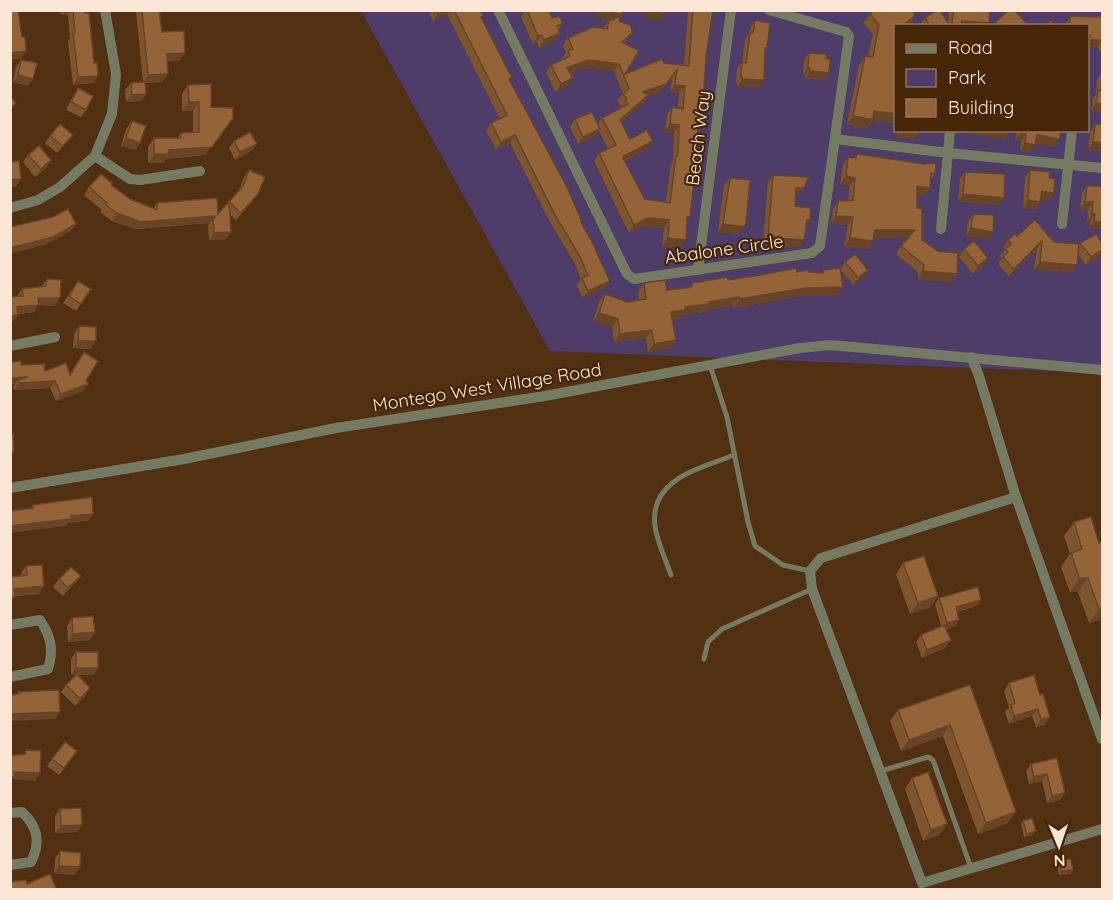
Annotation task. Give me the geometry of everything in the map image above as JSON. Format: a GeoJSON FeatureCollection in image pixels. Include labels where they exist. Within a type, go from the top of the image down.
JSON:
{"type":"FeatureCollection","features":[{"type":"Feature","properties":{"kind":"street"},"geometry":{"type":"LineString","coordinates":[[10,208],[38,200],[60,187],[95,156],[112,114],[116,74],[105,10]]}},
{"type":"Feature","properties":{"kind":"street","name":"Abalone Circle"},"geometry":{"type":"LineString","coordinates":[[498,10],[627,274],[634,279],[813,253],[820,246],[848,34],[769,10]]}},
{"type":"Feature","properties":{"kind":"street","name":"Beach Way"},"geometry":{"type":"LineString","coordinates":[[698,270],[731,10]]}},
{"type":"Feature","properties":{"kind":"street"},"geometry":{"type":"LineString","coordinates":[[941,229],[950,132]]}},
{"type":"Feature","properties":{"kind":"street"},"geometry":{"type":"LineString","coordinates":[[1062,224],[1072,132]]}},
{"type":"Feature","properties":{"kind":"street"},"geometry":{"type":"LineString","coordinates":[[835,139],[1102,168]]}},
{"type":"Feature","properties":{"kind":"street"},"geometry":{"type":"LineString","coordinates":[[95,156],[130,179],[141,180],[200,171]]}},
{"type":"Feature","properties":{"kind":"street"},"geometry":{"type":"LineString","coordinates":[[10,346],[54,337]]}},
{"type":"Feature","properties":{"kind":"street","name":"Montego West Village Road"},"geometry":{"type":"LineString","coordinates":[[10,488],[184,459],[336,428],[545,396],[800,348],[831,345],[1102,370]]}},
{"type":"Feature","properties":{"kind":"street"},"geometry":{"type":"LineString","coordinates":[[971,357],[1016,497],[1102,739]]}},
{"type":"Feature","properties":{"kind":"street"},"geometry":{"type":"LineString","coordinates":[[1016,497],[821,558],[810,571],[812,589],[922,883],[1102,829]]}},
{"type":"Feature","properties":{"kind":"street"},"geometry":{"type":"LineString","coordinates":[[10,625],[40,620],[52,644],[52,658],[48,669],[10,677]]}},
{"type":"Feature","properties":{"kind":"street"},"geometry":{"type":"LineString","coordinates":[[10,813],[22,812],[30,819],[36,829],[38,840],[31,862],[10,865]]}},
{"type":"Feature","properties":{"kind":"lane"},"geometry":{"type":"LineString","coordinates":[[710,365],[727,417],[755,546],[783,565],[810,571]]}},
{"type":"Feature","properties":{"kind":"lane"},"geometry":{"type":"LineString","coordinates":[[671,575],[655,526],[656,501],[670,483],[734,455]]}},
{"type":"Feature","properties":{"kind":"lane"},"geometry":{"type":"LineString","coordinates":[[704,659],[708,642],[722,629],[812,589]]}},
{"type":"Feature","properties":{"kind":"lane"},"geometry":{"type":"LineString","coordinates":[[880,771],[928,757],[933,760],[971,868]]}},
{"type":"Feature","properties":{"kind":"green space"},"geometry":{"type":"Polygon","coordinates":[[[361,11],[1102,11],[1102,373],[550,351],[361,11]]]}},
{"type":"Feature","properties":{"kind":"building"},"geometry":{"type":"Polygon","coordinates":[[[10,10],[18,10],[26,51],[10,53],[10,10]]]}},
{"type":"Feature","properties":{"kind":"building"},"geometry":{"type":"Polygon","coordinates":[[[73,10],[85,10],[85,13],[89,13],[94,63],[97,62],[98,76],[78,77],[73,10]]]}},
{"type":"Feature","properties":{"kind":"building"},"geometry":{"type":"Polygon","coordinates":[[[142,10],[159,11],[162,32],[184,31],[185,53],[167,54],[168,74],[148,75],[142,10]]]}},
{"type":"Feature","properties":{"kind":"building"},"geometry":{"type":"Polygon","coordinates":[[[454,10],[480,10],[483,16],[481,17],[512,78],[509,79],[567,187],[581,222],[610,281],[588,291],[582,278],[588,275],[579,255],[555,215],[515,135],[501,142],[491,123],[507,115],[454,10]]]}},
{"type":"Feature","properties":{"kind":"building"},"geometry":{"type":"Polygon","coordinates":[[[527,10],[549,10],[552,18],[559,16],[563,23],[557,26],[560,33],[544,40],[542,35],[538,36],[527,10]]]}},
{"type":"Feature","properties":{"kind":"building"},"geometry":{"type":"Polygon","coordinates":[[[606,10],[622,10],[621,15],[606,10]]]}},
{"type":"Feature","properties":{"kind":"building"},"geometry":{"type":"Polygon","coordinates":[[[653,10],[665,10],[664,14],[653,10]]]}},
{"type":"Feature","properties":{"kind":"building"},"geometry":{"type":"Polygon","coordinates":[[[693,10],[713,10],[686,240],[668,238],[669,220],[648,218],[634,225],[599,153],[616,145],[602,118],[628,104],[623,94],[629,88],[619,64],[588,60],[567,68],[573,78],[561,84],[551,65],[570,56],[568,51],[573,49],[568,38],[593,27],[607,29],[609,21],[621,16],[619,21],[630,25],[632,29],[632,33],[622,42],[639,51],[625,74],[662,59],[664,63],[689,66],[693,10]],[[677,70],[666,84],[643,92],[648,95],[620,120],[630,139],[647,130],[653,141],[623,158],[645,199],[670,203],[676,156],[678,156],[679,125],[670,124],[672,107],[683,109],[685,86],[675,85],[677,70]]]}},
{"type":"Feature","properties":{"kind":"building"},"geometry":{"type":"Polygon","coordinates":[[[875,10],[914,10],[914,17],[905,24],[894,24],[894,114],[874,111],[873,119],[853,116],[865,56],[873,57],[879,25],[870,14],[875,10]]]}},
{"type":"Feature","properties":{"kind":"building"},"geometry":{"type":"Polygon","coordinates":[[[940,10],[949,24],[929,24],[925,18],[940,10]]]}},
{"type":"Feature","properties":{"kind":"building"},"geometry":{"type":"Polygon","coordinates":[[[954,10],[990,10],[989,23],[962,21],[961,24],[952,23],[954,10]]]}},
{"type":"Feature","properties":{"kind":"building"},"geometry":{"type":"Polygon","coordinates":[[[1008,10],[1014,10],[1027,24],[1000,24],[994,24],[1008,10]]]}},
{"type":"Feature","properties":{"kind":"building"},"geometry":{"type":"Polygon","coordinates":[[[1070,16],[1102,17],[1102,40],[1090,40],[1089,24],[1070,24],[1070,16]]]}},
{"type":"Feature","properties":{"kind":"building"},"geometry":{"type":"Polygon","coordinates":[[[755,20],[770,23],[767,48],[765,48],[764,80],[742,79],[741,76],[742,62],[746,63],[750,33],[753,33],[755,20]]]}},
{"type":"Feature","properties":{"kind":"building"},"geometry":{"type":"Polygon","coordinates":[[[809,53],[827,54],[826,59],[830,59],[829,73],[810,71],[809,53]]]}},
{"type":"Feature","properties":{"kind":"building"},"geometry":{"type":"Polygon","coordinates":[[[21,60],[37,63],[33,79],[18,75],[21,60]]]}},
{"type":"Feature","properties":{"kind":"building"},"geometry":{"type":"Polygon","coordinates":[[[1102,73],[1102,104],[1096,103],[1098,90],[1101,91],[1102,73]]]}},
{"type":"Feature","properties":{"kind":"building"},"geometry":{"type":"Polygon","coordinates":[[[145,82],[146,94],[132,95],[131,83],[145,82]]]}},
{"type":"Feature","properties":{"kind":"building"},"geometry":{"type":"Polygon","coordinates":[[[211,84],[211,107],[233,108],[233,118],[212,147],[169,150],[169,154],[154,154],[154,138],[181,138],[181,133],[199,132],[199,102],[189,102],[188,85],[211,84]]]}},
{"type":"Feature","properties":{"kind":"building"},"geometry":{"type":"Polygon","coordinates":[[[78,88],[93,96],[86,110],[71,102],[78,88]]]}},
{"type":"Feature","properties":{"kind":"building"},"geometry":{"type":"Polygon","coordinates":[[[10,97],[16,103],[10,109],[10,97]]]}},
{"type":"Feature","properties":{"kind":"building"},"geometry":{"type":"Polygon","coordinates":[[[592,112],[600,129],[583,137],[575,119],[592,112]]]}},
{"type":"Feature","properties":{"kind":"building"},"geometry":{"type":"Polygon","coordinates":[[[132,121],[146,126],[140,143],[126,138],[132,121]]]}},
{"type":"Feature","properties":{"kind":"building"},"geometry":{"type":"Polygon","coordinates":[[[60,124],[73,135],[63,146],[50,136],[60,124]]]}},
{"type":"Feature","properties":{"kind":"building"},"geometry":{"type":"Polygon","coordinates":[[[1095,124],[1102,124],[1102,143],[1093,142],[1095,124]]]}},
{"type":"Feature","properties":{"kind":"building"},"geometry":{"type":"Polygon","coordinates":[[[250,132],[257,144],[240,152],[234,141],[250,132]]]}},
{"type":"Feature","properties":{"kind":"building"},"geometry":{"type":"Polygon","coordinates":[[[1060,132],[1060,138],[1037,135],[1035,145],[1025,143],[1026,134],[1021,133],[1060,132]]]}},
{"type":"Feature","properties":{"kind":"building"},"geometry":{"type":"Polygon","coordinates":[[[39,146],[51,160],[41,169],[28,155],[39,146]]]}},
{"type":"Feature","properties":{"kind":"building"},"geometry":{"type":"Polygon","coordinates":[[[857,154],[925,164],[936,163],[935,174],[931,173],[930,188],[917,186],[917,208],[922,209],[922,240],[938,251],[958,253],[957,274],[923,271],[924,265],[901,246],[915,230],[875,230],[873,241],[850,238],[853,217],[836,216],[838,201],[853,200],[855,178],[846,176],[848,157],[856,158],[857,154]]]}},
{"type":"Feature","properties":{"kind":"building"},"geometry":{"type":"Polygon","coordinates":[[[19,161],[21,179],[10,180],[10,162],[19,161]]]}},
{"type":"Feature","properties":{"kind":"building"},"geometry":{"type":"Polygon","coordinates":[[[249,170],[265,177],[258,194],[241,213],[229,202],[231,232],[214,233],[213,219],[216,216],[141,222],[117,213],[89,187],[101,174],[112,183],[111,185],[130,199],[157,210],[157,203],[217,198],[218,214],[243,186],[249,170]]]}},
{"type":"Feature","properties":{"kind":"building"},"geometry":{"type":"Polygon","coordinates":[[[1030,170],[1050,172],[1049,178],[1055,179],[1054,193],[1042,191],[1040,202],[1028,200],[1030,170]]]}},
{"type":"Feature","properties":{"kind":"building"},"geometry":{"type":"Polygon","coordinates":[[[965,172],[1005,174],[1004,198],[963,194],[965,172]]]}},
{"type":"Feature","properties":{"kind":"building"},"geometry":{"type":"Polygon","coordinates":[[[773,175],[809,177],[804,188],[796,188],[795,206],[811,208],[804,240],[768,236],[773,175]]]}},
{"type":"Feature","properties":{"kind":"building"},"geometry":{"type":"Polygon","coordinates":[[[730,178],[750,180],[744,227],[723,224],[730,178]]]}},
{"type":"Feature","properties":{"kind":"building"},"geometry":{"type":"Polygon","coordinates":[[[1087,185],[1102,187],[1102,222],[1094,221],[1093,202],[1085,202],[1087,185]]]}},
{"type":"Feature","properties":{"kind":"building"},"geometry":{"type":"Polygon","coordinates":[[[68,209],[76,224],[53,237],[10,248],[10,227],[53,217],[68,209]]]}},
{"type":"Feature","properties":{"kind":"building"},"geometry":{"type":"Polygon","coordinates":[[[973,214],[994,215],[993,232],[971,228],[973,214]]]}},
{"type":"Feature","properties":{"kind":"building"},"geometry":{"type":"Polygon","coordinates":[[[1035,220],[1054,242],[1079,244],[1077,265],[1040,262],[1042,241],[1014,269],[1003,257],[1008,252],[1005,249],[1011,244],[1008,240],[1015,234],[1017,236],[1035,220]]]}},
{"type":"Feature","properties":{"kind":"building"},"geometry":{"type":"Polygon","coordinates":[[[1096,234],[1102,243],[1102,250],[1091,257],[1080,243],[1096,234]]]}},
{"type":"Feature","properties":{"kind":"building"},"geometry":{"type":"Polygon","coordinates":[[[974,241],[988,258],[978,266],[964,249],[974,241]]]}},
{"type":"Feature","properties":{"kind":"building"},"geometry":{"type":"Polygon","coordinates":[[[855,254],[868,270],[858,278],[845,262],[855,254]]]}},
{"type":"Feature","properties":{"kind":"building"},"geometry":{"type":"Polygon","coordinates":[[[796,268],[797,272],[809,270],[809,272],[823,273],[823,270],[840,268],[843,287],[806,288],[685,307],[685,310],[671,312],[676,340],[654,344],[652,330],[620,334],[618,319],[599,313],[605,294],[628,302],[646,299],[644,283],[665,280],[667,290],[692,287],[692,283],[727,277],[728,280],[796,268]]]}},
{"type":"Feature","properties":{"kind":"building"},"geometry":{"type":"Polygon","coordinates":[[[47,279],[61,280],[60,298],[38,298],[39,305],[17,307],[18,315],[10,316],[10,297],[23,296],[22,289],[46,286],[47,279]]]}},
{"type":"Feature","properties":{"kind":"building"},"geometry":{"type":"Polygon","coordinates":[[[78,281],[91,289],[81,304],[69,296],[78,281]]]}},
{"type":"Feature","properties":{"kind":"building"},"geometry":{"type":"Polygon","coordinates":[[[79,326],[96,327],[96,341],[78,341],[79,326]]]}},
{"type":"Feature","properties":{"kind":"building"},"geometry":{"type":"Polygon","coordinates":[[[84,352],[98,361],[86,381],[88,384],[61,394],[55,381],[19,383],[18,380],[28,377],[10,378],[10,362],[21,361],[21,365],[44,364],[45,371],[66,363],[70,375],[84,352]]]}},
{"type":"Feature","properties":{"kind":"building"},"geometry":{"type":"Polygon","coordinates":[[[10,434],[13,434],[14,452],[10,452],[10,434]]]}},
{"type":"Feature","properties":{"kind":"building"},"geometry":{"type":"Polygon","coordinates":[[[92,497],[93,514],[71,516],[71,519],[10,526],[11,511],[33,508],[33,505],[92,497]]]}},
{"type":"Feature","properties":{"kind":"building"},"geometry":{"type":"Polygon","coordinates":[[[1091,517],[1099,543],[1102,542],[1102,608],[1099,609],[1088,578],[1079,578],[1071,553],[1082,549],[1074,522],[1091,517]]]}},
{"type":"Feature","properties":{"kind":"building"},"geometry":{"type":"Polygon","coordinates":[[[924,556],[938,596],[918,603],[903,563],[924,556]]]}},
{"type":"Feature","properties":{"kind":"building"},"geometry":{"type":"Polygon","coordinates":[[[42,565],[44,586],[14,589],[15,597],[10,597],[10,577],[27,575],[26,566],[42,565]]]}},
{"type":"Feature","properties":{"kind":"building"},"geometry":{"type":"Polygon","coordinates":[[[71,567],[81,576],[68,588],[59,579],[71,567]]]}},
{"type":"Feature","properties":{"kind":"building"},"geometry":{"type":"Polygon","coordinates":[[[978,587],[981,600],[956,607],[959,620],[947,623],[939,598],[978,587]]]}},
{"type":"Feature","properties":{"kind":"building"},"geometry":{"type":"Polygon","coordinates":[[[93,616],[95,632],[73,634],[72,618],[93,616]]]}},
{"type":"Feature","properties":{"kind":"building"},"geometry":{"type":"Polygon","coordinates":[[[944,625],[951,640],[927,650],[921,635],[944,625]]]}},
{"type":"Feature","properties":{"kind":"building"},"geometry":{"type":"Polygon","coordinates":[[[76,652],[98,652],[98,668],[76,668],[76,652]]]}},
{"type":"Feature","properties":{"kind":"building"},"geometry":{"type":"Polygon","coordinates":[[[77,674],[90,688],[80,699],[66,685],[77,674]]]}},
{"type":"Feature","properties":{"kind":"building"},"geometry":{"type":"Polygon","coordinates":[[[1034,675],[1050,717],[1041,720],[1038,709],[1014,716],[1011,705],[1015,703],[1009,683],[1034,675]]]}},
{"type":"Feature","properties":{"kind":"building"},"geometry":{"type":"Polygon","coordinates":[[[970,685],[1016,812],[986,823],[950,725],[909,740],[898,710],[970,685]]]}},
{"type":"Feature","properties":{"kind":"building"},"geometry":{"type":"Polygon","coordinates":[[[59,690],[60,712],[12,714],[13,717],[10,717],[10,695],[18,694],[18,692],[59,690]]]}},
{"type":"Feature","properties":{"kind":"building"},"geometry":{"type":"Polygon","coordinates":[[[65,742],[77,751],[64,768],[52,759],[65,742]]]}},
{"type":"Feature","properties":{"kind":"building"},"geometry":{"type":"Polygon","coordinates":[[[26,750],[41,751],[40,773],[14,772],[15,777],[10,777],[10,756],[25,754],[26,750]]]}},
{"type":"Feature","properties":{"kind":"building"},"geometry":{"type":"Polygon","coordinates":[[[1057,758],[1065,793],[1052,796],[1047,774],[1034,777],[1031,764],[1057,758]]]}},
{"type":"Feature","properties":{"kind":"building"},"geometry":{"type":"Polygon","coordinates":[[[928,772],[947,824],[931,830],[912,778],[928,772]]]}},
{"type":"Feature","properties":{"kind":"building"},"geometry":{"type":"Polygon","coordinates":[[[81,808],[82,825],[61,826],[60,809],[81,808]]]}},
{"type":"Feature","properties":{"kind":"building"},"geometry":{"type":"Polygon","coordinates":[[[1032,818],[1036,831],[1027,834],[1023,821],[1032,818]]]}},
{"type":"Feature","properties":{"kind":"building"},"geometry":{"type":"Polygon","coordinates":[[[60,851],[81,853],[80,867],[59,866],[60,851]]]}},
{"type":"Feature","properties":{"kind":"building"},"geometry":{"type":"Polygon","coordinates":[[[1071,859],[1073,870],[1061,871],[1060,860],[1071,859]]]}},
{"type":"Feature","properties":{"kind":"building"},"geometry":{"type":"Polygon","coordinates":[[[50,874],[57,890],[10,890],[10,882],[26,880],[27,884],[50,874]]]}}]}
